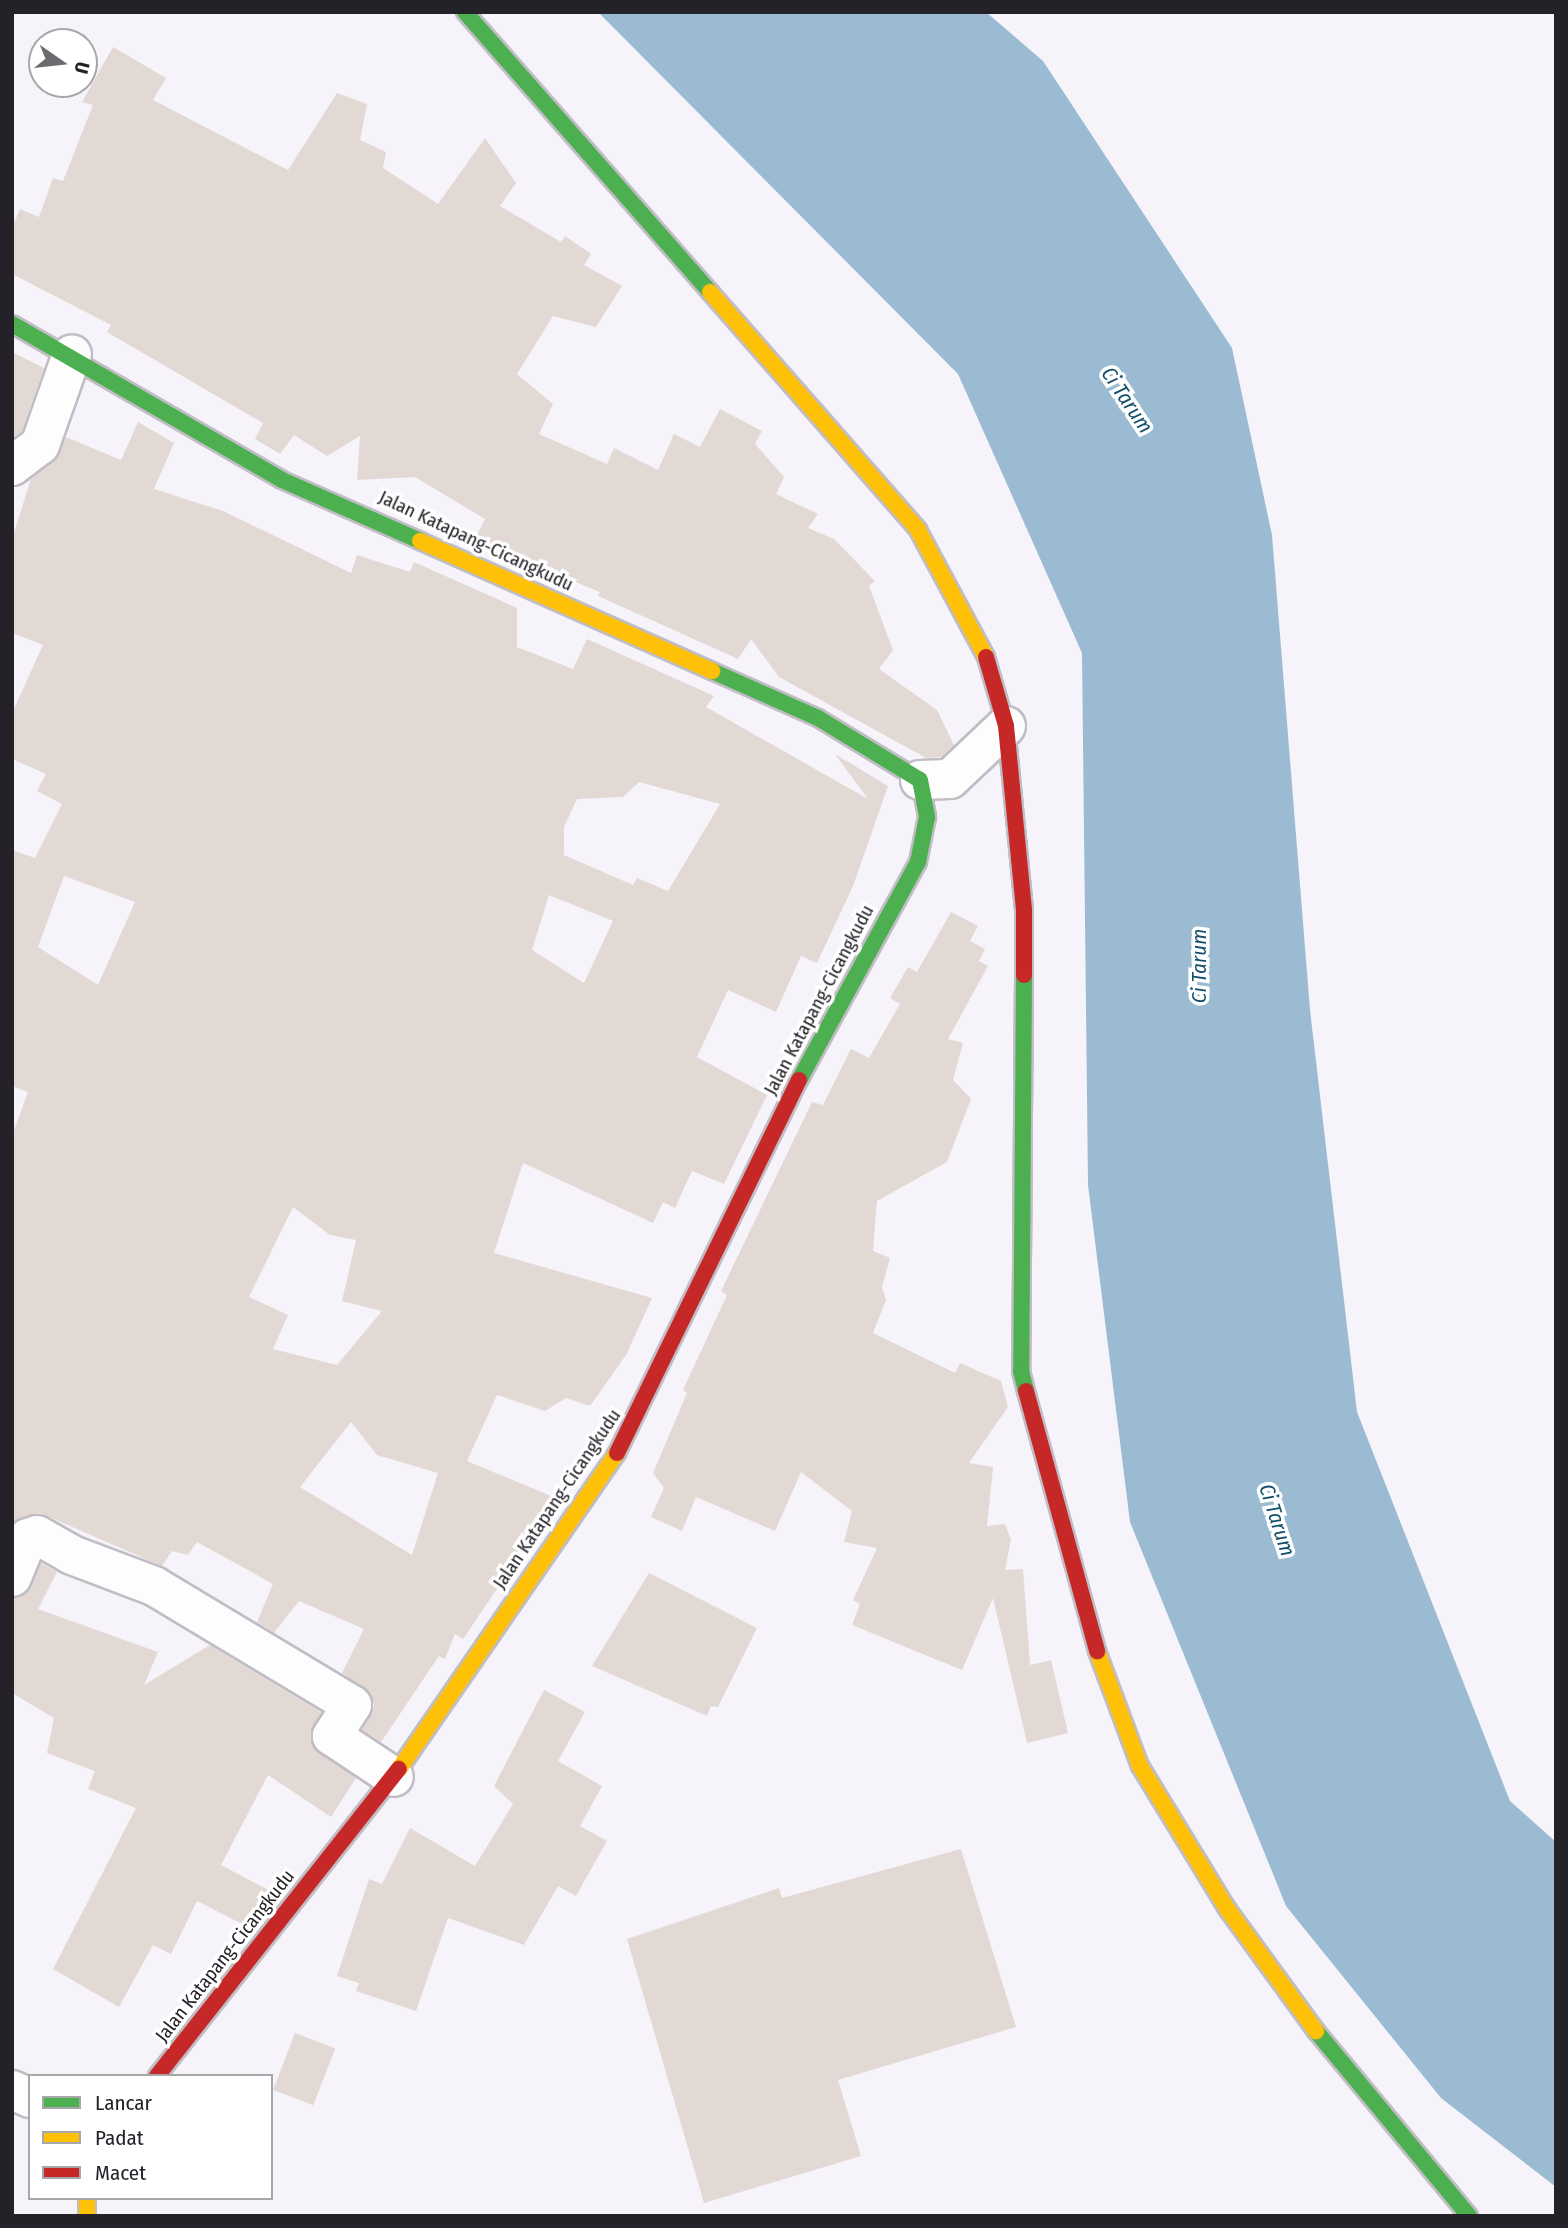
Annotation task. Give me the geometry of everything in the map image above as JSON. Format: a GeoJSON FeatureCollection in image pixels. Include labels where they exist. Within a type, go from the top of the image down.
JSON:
{"type":"FeatureCollection","features":[{"type":"Feature","properties":{"kind":"street"},"geometry":{"type":"LineString","coordinates":[[465,12],[918,530],[983,645],[1006,726],[1024,911],[1021,1371],[1085,1618],[1140,1766],[1228,1910],[1345,2070],[1469,2216]]}},
{"type":"Feature","properties":{"kind":"street","name":"Jalan Katapang-Cicangkudu"},"geometry":{"type":"LineString","coordinates":[[12,324],[72,354],[282,480],[818,718],[920,780],[927,817],[918,862],[832,1010],[625,1441],[394,1777],[159,2074]]}},
{"type":"Feature","properties":{"kind":"street"},"geometry":{"type":"LineString","coordinates":[[12,466],[40,445],[72,354]]}},
{"type":"Feature","properties":{"kind":"street"},"geometry":{"type":"LineString","coordinates":[[920,780],[950,779],[1006,726]]}},
{"type":"Feature","properties":{"kind":"street"},"geometry":{"type":"LineString","coordinates":[[12,1577],[28,1538],[37,1535],[72,1555],[154,1586],[352,1705],[332,1736],[394,1777]]}},
{"type":"Feature","properties":{"kind":"water","name":"Ci Tarum"},"geometry":{"type":"Polygon","coordinates":[[[598,12],[986,12],[1043,61],[1232,348],[1272,535],[1310,1010],[1357,1412],[1510,1801],[1556,1842],[1556,2187],[1441,2098],[1286,1906],[1130,1522],[1088,1185],[1082,653],[958,374],[598,12]]]}},
{"type":"Feature","properties":{"kind":"building"},"geometry":{"type":"Polygon","coordinates":[[[113,47],[166,78],[153,100],[288,170],[337,93],[367,104],[360,140],[386,152],[383,168],[438,204],[485,138],[516,183],[500,206],[561,242],[565,236],[591,254],[584,265],[622,286],[596,327],[553,316],[517,374],[553,404],[539,434],[607,464],[614,448],[658,470],[674,434],[700,447],[720,409],[762,431],[755,444],[784,477],[776,494],[818,514],[808,528],[834,539],[875,581],[869,586],[893,650],[879,669],[937,710],[954,745],[941,757],[926,758],[779,677],[751,639],[738,659],[598,596],[600,592],[474,541],[485,519],[415,477],[357,480],[360,436],[327,456],[294,435],[280,454],[255,439],[263,423],[107,332],[111,325],[12,274],[12,228],[20,209],[39,217],[53,178],[63,181],[93,105],[82,102],[84,98],[98,98],[98,74],[113,47]]]}},
{"type":"Feature","properties":{"kind":"building"},"geometry":{"type":"Polygon","coordinates":[[[12,352],[44,368],[22,431],[12,438],[12,352]]]}},
{"type":"Feature","properties":{"kind":"building"},"geometry":{"type":"Polygon","coordinates":[[[138,422],[174,443],[154,489],[223,511],[351,573],[357,555],[410,572],[414,562],[517,608],[517,647],[573,669],[587,639],[714,696],[706,707],[868,799],[835,754],[888,786],[853,886],[817,963],[801,956],[776,1012],[728,990],[697,1057],[767,1095],[724,1184],[692,1171],[675,1208],[663,1202],[653,1223],[523,1163],[494,1253],[652,1298],[626,1355],[590,1406],[566,1398],[545,1411],[497,1395],[467,1461],[558,1499],[463,1639],[455,1634],[445,1659],[439,1656],[381,1742],[362,1730],[374,1707],[371,1694],[342,1673],[364,1629],[299,1601],[274,1633],[257,1622],[273,1584],[197,1542],[188,1555],[172,1551],[162,1566],[40,1513],[12,1523],[12,1136],[28,1092],[12,1086],[12,850],[35,858],[62,804],[37,791],[46,774],[12,759],[12,713],[43,645],[12,633],[12,539],[31,479],[54,462],[66,437],[121,460],[138,422]],[[639,782],[623,797],[577,799],[564,827],[564,855],[633,885],[637,878],[668,891],[720,804],[639,782]],[[64,876],[38,947],[98,985],[135,902],[64,876]],[[549,895],[532,950],[584,983],[613,921],[549,895]],[[293,1207],[249,1297],[288,1315],[273,1349],[337,1365],[382,1311],[342,1301],[356,1240],[330,1235],[293,1207]],[[351,1422],[300,1487],[412,1555],[438,1473],[377,1455],[351,1422]]]}},
{"type":"Feature","properties":{"kind":"building"},"geometry":{"type":"Polygon","coordinates":[[[951,912],[978,926],[970,941],[985,949],[979,961],[988,966],[948,1039],[963,1043],[953,1080],[971,1099],[947,1162],[877,1201],[873,1251],[890,1258],[882,1287],[886,1300],[873,1333],[955,1373],[960,1363],[1001,1381],[1008,1407],[969,1463],[993,1467],[987,1526],[1005,1524],[1011,1540],[1005,1570],[1023,1569],[1030,1665],[1051,1660],[1068,1733],[1027,1743],[993,1598],[962,1670],[852,1625],[860,1604],[853,1600],[877,1548],[844,1542],[852,1511],[801,1472],[775,1531],[696,1497],[682,1531],[651,1517],[664,1488],[653,1473],[687,1393],[683,1390],[727,1295],[721,1291],[812,1102],[823,1105],[851,1049],[869,1058],[900,1004],[890,998],[908,967],[917,972],[951,912]]]}},
{"type":"Feature","properties":{"kind":"building"},"geometry":{"type":"Polygon","coordinates":[[[41,1563],[57,1572],[38,1609],[158,1652],[144,1685],[210,1645],[321,1712],[310,1734],[313,1746],[356,1778],[331,1817],[268,1775],[221,1865],[274,1893],[246,1926],[197,1901],[171,1954],[153,1945],[119,2007],[53,1969],[136,1808],[88,1789],[95,1771],[47,1753],[54,1718],[12,1693],[12,1598],[26,1594],[41,1563]]]}},
{"type":"Feature","properties":{"kind":"building"},"geometry":{"type":"Polygon","coordinates":[[[649,1573],[757,1628],[718,1707],[711,1706],[707,1716],[592,1666],[649,1573]]]}},
{"type":"Feature","properties":{"kind":"building"},"geometry":{"type":"Polygon","coordinates":[[[544,1690],[585,1712],[558,1761],[602,1786],[580,1826],[607,1841],[576,1896],[558,1886],[524,1945],[448,1918],[416,2011],[356,1991],[359,1983],[337,1976],[369,1879],[382,1884],[410,1828],[475,1866],[513,1804],[494,1786],[544,1690]]]}},
{"type":"Feature","properties":{"kind":"building"},"geometry":{"type":"Polygon","coordinates":[[[961,1849],[1016,2027],[838,2080],[861,2156],[704,2203],[627,1939],[779,1888],[782,1898],[961,1849]]]}},
{"type":"Feature","properties":{"kind":"building"},"geometry":{"type":"Polygon","coordinates":[[[295,2033],[335,2048],[313,2105],[273,2090],[295,2033]]]}},
{"type":"Feature","properties":{"kind":"traffic: fast"},"geometry":{"type":"LineString","coordinates":[[465,12],[710,292]]}},
{"type":"Feature","properties":{"kind":"traffic: fast"},"geometry":{"type":"LineString","coordinates":[[12,324],[282,480],[420,541]]}},
{"type":"Feature","properties":{"kind":"traffic: fast"},"geometry":{"type":"LineString","coordinates":[[712,671],[818,718],[920,780],[927,817],[918,862],[799,1080]]}},
{"type":"Feature","properties":{"kind":"traffic: fast"},"geometry":{"type":"LineString","coordinates":[[1024,975],[1021,1371],[1026,1391]]}},
{"type":"Feature","properties":{"kind":"traffic: fast"},"geometry":{"type":"LineString","coordinates":[[1316,2031],[1469,2216]]}},
{"type":"Feature","properties":{"kind":"traffic: slow"},"geometry":{"type":"LineString","coordinates":[[710,292],[918,530],[986,657]]}},
{"type":"Feature","properties":{"kind":"traffic: slow"},"geometry":{"type":"LineString","coordinates":[[420,541],[712,671]]}},
{"type":"Feature","properties":{"kind":"traffic: slow"},"geometry":{"type":"LineString","coordinates":[[399,1769],[617,1453]]}},
{"type":"Feature","properties":{"kind":"traffic: slow"},"geometry":{"type":"LineString","coordinates":[[1097,1651],[1140,1766],[1228,1910],[1316,2031]]}},
{"type":"Feature","properties":{"kind":"traffic: slow"},"geometry":{"type":"LineString","coordinates":[[87,2200],[87,2216]]}},
{"type":"Feature","properties":{"kind":"traffic: jam"},"geometry":{"type":"LineString","coordinates":[[986,657],[1006,726],[1024,911],[1024,975]]}},
{"type":"Feature","properties":{"kind":"traffic: jam"},"geometry":{"type":"LineString","coordinates":[[617,1453],[799,1080]]}},
{"type":"Feature","properties":{"kind":"traffic: jam"},"geometry":{"type":"LineString","coordinates":[[1026,1391],[1097,1651]]}},
{"type":"Feature","properties":{"kind":"traffic: jam"},"geometry":{"type":"LineString","coordinates":[[159,2074],[399,1769]]}}]}
